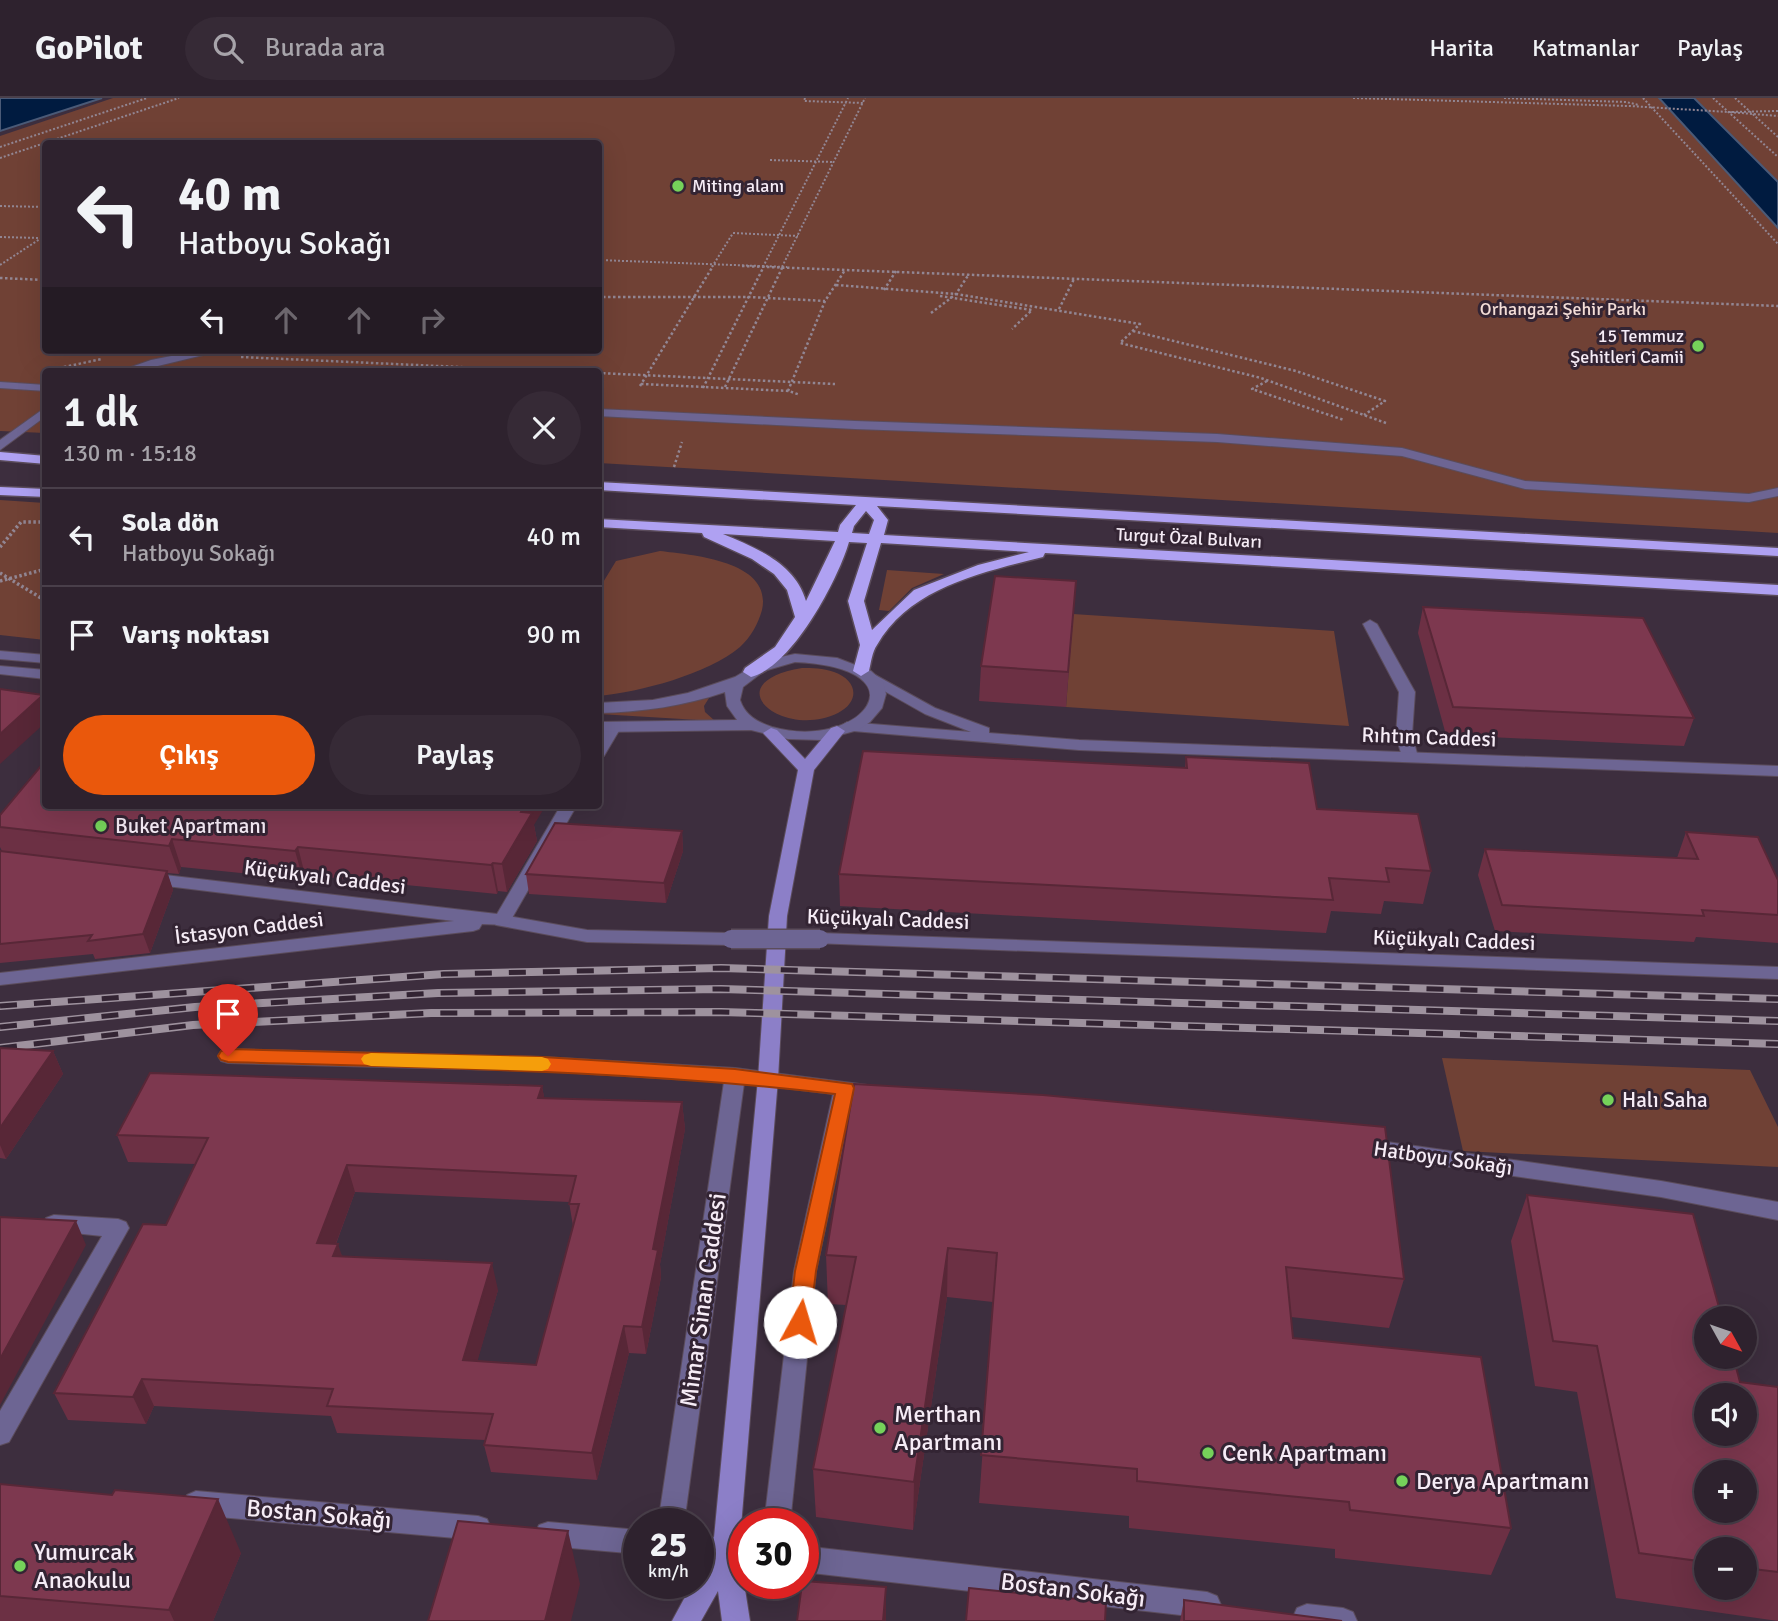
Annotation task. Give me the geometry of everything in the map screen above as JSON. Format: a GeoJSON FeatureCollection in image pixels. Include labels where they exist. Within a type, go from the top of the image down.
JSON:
{"type":"FeatureCollection","features":[{"type":"Feature","properties":{"kind":"highway"},"geometry":{"type":"LineString","coordinates":[[0,456],[42,458]]}},
{"type":"Feature","properties":{"kind":"highway","name":"Turgut Özal Bulvarı"},"geometry":{"type":"LineString","coordinates":[[602,486],[1778,552]]}},
{"type":"Feature","properties":{"kind":"highway"},"geometry":{"type":"LineString","coordinates":[[0,491],[42,493]]}},
{"type":"Feature","properties":{"kind":"highway"},"geometry":{"type":"LineString","coordinates":[[747,676],[782,650],[820,592],[853,515],[866,502],[881,520],[856,601],[868,645],[865,673]]}},
{"type":"Feature","properties":{"kind":"highway","name":"Turgut Özal Bulvarı"},"geometry":{"type":"LineString","coordinates":[[602,523],[1778,590]]}},
{"type":"Feature","properties":{"kind":"highway"},"geometry":{"type":"LineString","coordinates":[[695,528],[731,544],[784,575],[794,590],[803,617]]}},
{"type":"Feature","properties":{"kind":"highway"},"geometry":{"type":"LineString","coordinates":[[868,645],[894,615],[931,586],[983,568],[1038,554],[1109,552]]}},
{"type":"Feature","properties":{"kind":"main road"},"geometry":{"type":"LineString","coordinates":[[771,733],[806,769],[842,729]]}},
{"type":"Feature","properties":{"kind":"main road","name":"Mimar Sinan Caddesi"},"geometry":{"type":"LineString","coordinates":[[738,1508],[778,916],[806,769]]}},
{"type":"Feature","properties":{"kind":"main road","name":"Mimar Sinan Caddesi"},"geometry":{"type":"LineString","coordinates":[[686,1621],[728,1562]]}},
{"type":"Feature","properties":{"kind":"main road","name":"Mimar Sinan Caddesi"},"geometry":{"type":"LineString","coordinates":[[736,1599],[736,1621]]}},
{"type":"Feature","properties":{"kind":"street"},"geometry":{"type":"LineString","coordinates":[[136,368],[198,354]]}},
{"type":"Feature","properties":{"kind":"street"},"geometry":{"type":"LineString","coordinates":[[0,385],[42,388]]}},
{"type":"Feature","properties":{"kind":"street"},"geometry":{"type":"LineString","coordinates":[[602,412],[1230,439],[1402,452],[1507,482],[1551,488],[1749,498],[1778,492]]}},
{"type":"Feature","properties":{"kind":"street"},"geometry":{"type":"LineString","coordinates":[[0,446],[42,414]]}},
{"type":"Feature","properties":{"kind":"street"},"geometry":{"type":"LineString","coordinates":[[1370,624],[1407,692],[1404,735],[1410,757]]}},
{"type":"Feature","properties":{"kind":"street"},"geometry":{"type":"LineString","coordinates":[[0,654],[42,659]]}},
{"type":"Feature","properties":{"kind":"street","name":"Rıhtım Caddesi"},"geometry":{"type":"LineString","coordinates":[[747,676],[774,662],[816,658],[837,661],[865,673],[908,700],[967,726],[1005,736],[1079,745]]}},
{"type":"Feature","properties":{"kind":"street"},"geometry":{"type":"LineString","coordinates":[[0,670],[42,675]]}},
{"type":"Feature","properties":{"kind":"street"},"geometry":{"type":"LineString","coordinates":[[747,676],[734,687],[732,701],[737,714],[751,725],[771,733],[798,737],[842,729],[867,716],[875,706],[878,695],[876,685],[865,673]]}},
{"type":"Feature","properties":{"kind":"street"},"geometry":{"type":"LineString","coordinates":[[602,708],[620,708],[684,698],[747,676]]}},
{"type":"Feature","properties":{"kind":"street"},"geometry":{"type":"LineString","coordinates":[[605,728],[751,725]]}},
{"type":"Feature","properties":{"kind":"street","name":"Rıhtım Caddesi"},"geometry":{"type":"LineString","coordinates":[[842,729],[1079,745],[1778,771]]}},
{"type":"Feature","properties":{"kind":"street"},"geometry":{"type":"LineString","coordinates":[[502,921],[567,809]]}},
{"type":"Feature","properties":{"kind":"street","name":"Küçükyalı Caddesi"},"geometry":{"type":"LineString","coordinates":[[129,877],[502,921],[587,936],[820,939],[1778,973]]}},
{"type":"Feature","properties":{"kind":"street","name":"İstasyon Caddesi"},"geometry":{"type":"LineString","coordinates":[[0,979],[502,921]]}},
{"type":"Feature","properties":{"kind":"street"},"geometry":{"type":"LineString","coordinates":[[228,1056],[543,1064],[735,1075],[769,1071],[845,1088],[900,1094]]}},
{"type":"Feature","properties":{"kind":"street","name":"Mimar Sinan Caddesi"},"geometry":{"type":"LineString","coordinates":[[673,1508],[735,1075]]}},
{"type":"Feature","properties":{"kind":"street"},"geometry":{"type":"LineString","coordinates":[[779,1508],[805,1271],[845,1088]]}},
{"type":"Feature","properties":{"kind":"street","name":"Hatboyu Sokağı"},"geometry":{"type":"LineString","coordinates":[[1348,1145],[1661,1189],[1778,1211]]}},
{"type":"Feature","properties":{"kind":"street"},"geometry":{"type":"LineString","coordinates":[[0,1434],[118,1228],[26,1222]]}},
{"type":"Feature","properties":{"kind":"street","name":"Bostan Sokağı"},"geometry":{"type":"LineString","coordinates":[[167,1501],[500,1530]]}},
{"type":"Feature","properties":{"kind":"street"},"geometry":{"type":"LineString","coordinates":[[528,1533],[623,1541]]}},
{"type":"Feature","properties":{"kind":"street","name":"Bostan Sokağı"},"geometry":{"type":"LineString","coordinates":[[819,1561],[1233,1608]]}},
{"type":"Feature","properties":{"kind":"street"},"geometry":{"type":"LineString","coordinates":[[1288,1615],[1343,1621]]}},
{"type":"Feature","properties":{"kind":"path"},"geometry":{"type":"LineString","coordinates":[[0,147],[147,98]]}},
{"type":"Feature","properties":{"kind":"path"},"geometry":{"type":"LineString","coordinates":[[54,140],[179,98]]}},
{"type":"Feature","properties":{"kind":"path"},"geometry":{"type":"LineString","coordinates":[[806,98],[804,101],[863,103]]}},
{"type":"Feature","properties":{"kind":"path"},"geometry":{"type":"LineString","coordinates":[[668,489],[689,416],[848,98]]}},
{"type":"Feature","properties":{"kind":"path"},"geometry":{"type":"LineString","coordinates":[[678,455],[710,417],[865,98]]}},
{"type":"Feature","properties":{"kind":"path"},"geometry":{"type":"LineString","coordinates":[[1353,98],[1629,106],[1753,115],[1778,113]]}},
{"type":"Feature","properties":{"kind":"path"},"geometry":{"type":"LineString","coordinates":[[1504,98],[1626,102],[1653,109]]}},
{"type":"Feature","properties":{"kind":"path"},"geometry":{"type":"LineString","coordinates":[[1643,98],[1778,244]]}},
{"type":"Feature","properties":{"kind":"path"},"geometry":{"type":"LineString","coordinates":[[1713,98],[1778,157]]}},
{"type":"Feature","properties":{"kind":"path"},"geometry":{"type":"LineString","coordinates":[[1735,98],[1778,137]]}},
{"type":"Feature","properties":{"kind":"path"},"geometry":{"type":"LineString","coordinates":[[1728,112],[1778,113]]}},
{"type":"Feature","properties":{"kind":"path"},"geometry":{"type":"LineString","coordinates":[[0,158],[42,144]]}},
{"type":"Feature","properties":{"kind":"path"},"geometry":{"type":"LineString","coordinates":[[770,160],[832,162]]}},
{"type":"Feature","properties":{"kind":"path"},"geometry":{"type":"LineString","coordinates":[[0,206],[42,207]]}},
{"type":"Feature","properties":{"kind":"path"},"geometry":{"type":"LineString","coordinates":[[624,413],[733,233],[798,236]]}},
{"type":"Feature","properties":{"kind":"path"},"geometry":{"type":"LineString","coordinates":[[0,237],[42,237]]}},
{"type":"Feature","properties":{"kind":"path"},"geometry":{"type":"LineString","coordinates":[[0,265],[42,238]]}},
{"type":"Feature","properties":{"kind":"path"},"geometry":{"type":"LineString","coordinates":[[602,262],[846,269],[1778,306]]}},
{"type":"Feature","properties":{"kind":"path"},"geometry":{"type":"LineString","coordinates":[[782,403],[825,301],[846,269]]}},
{"type":"Feature","properties":{"kind":"path"},"geometry":{"type":"LineString","coordinates":[[884,289],[896,271]]}},
{"type":"Feature","properties":{"kind":"path"},"geometry":{"type":"LineString","coordinates":[[931,313],[956,294],[969,274]]}},
{"type":"Feature","properties":{"kind":"path"},"geometry":{"type":"LineString","coordinates":[[0,278],[42,280]]}},
{"type":"Feature","properties":{"kind":"path"},"geometry":{"type":"LineString","coordinates":[[1059,309],[1074,279]]}},
{"type":"Feature","properties":{"kind":"path"},"geometry":{"type":"LineString","coordinates":[[835,285],[929,294],[1032,310],[1012,329]]}},
{"type":"Feature","properties":{"kind":"path"},"geometry":{"type":"LineString","coordinates":[[929,294],[956,294],[1140,324],[1120,343],[1261,378],[1389,424]]}},
{"type":"Feature","properties":{"kind":"path"},"geometry":{"type":"LineString","coordinates":[[602,297],[749,297],[825,301]]}},
{"type":"Feature","properties":{"kind":"path"},"geometry":{"type":"LineString","coordinates":[[1132,331],[1296,371],[1385,401],[1364,415]]}},
{"type":"Feature","properties":{"kind":"path"},"geometry":{"type":"LineString","coordinates":[[236,357],[470,368]]}},
{"type":"Feature","properties":{"kind":"path"},"geometry":{"type":"LineString","coordinates":[[60,368],[102,359]]}},
{"type":"Feature","properties":{"kind":"path"},"geometry":{"type":"LineString","coordinates":[[408,368],[411,365]]}},
{"type":"Feature","properties":{"kind":"path"},"geometry":{"type":"LineString","coordinates":[[602,373],[835,384]]}},
{"type":"Feature","properties":{"kind":"path"},"geometry":{"type":"LineString","coordinates":[[0,547],[20,522],[42,522]]}},
{"type":"Feature","properties":{"kind":"path"},"geometry":{"type":"LineString","coordinates":[[0,581],[42,570]]}},
{"type":"Feature","properties":{"kind":"path"},"geometry":{"type":"LineString","coordinates":[[0,573],[42,599]]}},
{"type":"Feature","properties":{"kind":"green space","name":"Orhangazi Şehir Parkı"},"geometry":{"type":"Polygon","coordinates":[[[113,98],[1659,98],[1778,227],[1778,533],[602,463],[602,368],[42,368],[42,433],[0,431],[0,136],[113,98]]]}},
{"type":"Feature","properties":{"kind":"green space"},"geometry":{"type":"Polygon","coordinates":[[[1695,98],[1778,98],[1778,181],[1695,98]]]}},
{"type":"Feature","properties":{"kind":"green space"},"geometry":{"type":"Polygon","coordinates":[[[0,500],[42,503],[42,640],[0,635],[0,500]]]}},
{"type":"Feature","properties":{"kind":"green space"},"geometry":{"type":"Polygon","coordinates":[[[660,551],[728,564],[755,581],[762,594],[762,610],[751,635],[726,657],[673,680],[602,695],[602,584],[616,561],[660,551]]]}},
{"type":"Feature","properties":{"kind":"green space"},"geometry":{"type":"Polygon","coordinates":[[[887,570],[944,574],[912,588],[889,611],[879,610],[887,570]]]}},
{"type":"Feature","properties":{"kind":"green space"},"geometry":{"type":"Polygon","coordinates":[[[1073,614],[1334,631],[1349,726],[1066,707],[1073,614]]]}},
{"type":"Feature","properties":{"kind":"green space"},"geometry":{"type":"Polygon","coordinates":[[[802,668],[834,672],[848,680],[853,691],[850,703],[838,713],[817,719],[779,715],[766,706],[760,696],[762,685],[776,675],[802,668]]]}},
{"type":"Feature","properties":{"kind":"green space"},"geometry":{"type":"Polygon","coordinates":[[[709,698],[704,706],[705,712],[715,721],[602,714],[602,710],[645,710],[709,698]]]}},
{"type":"Feature","properties":{"kind":"green space","name":"Halı Saha"},"geometry":{"type":"Polygon","coordinates":[[[1442,1058],[1750,1070],[1778,1127],[1778,1167],[1463,1151],[1442,1058]]]}},
{"type":"Feature","properties":{"kind":"water"},"geometry":{"type":"Polygon","coordinates":[[[0,98],[102,98],[0,131],[0,98]]]}},
{"type":"Feature","properties":{"kind":"water"},"geometry":{"type":"Polygon","coordinates":[[[1659,98],[1694,98],[1778,182],[1778,228],[1659,98]]]}},
{"type":"Feature","properties":{"kind":"building"},"geometry":{"type":"Polygon","coordinates":[[[995,576],[1076,581],[1068,672],[981,666],[995,576]]]}},
{"type":"Feature","properties":{"kind":"building"},"geometry":{"type":"Polygon","coordinates":[[[1423,607],[1643,618],[1694,718],[1453,707],[1423,607]]]}},
{"type":"Feature","properties":{"kind":"building"},"geometry":{"type":"Polygon","coordinates":[[[0,689],[42,695],[42,696],[0,734],[0,689]]]}},
{"type":"Feature","properties":{"kind":"building"},"geometry":{"type":"Polygon","coordinates":[[[863,751],[1187,768],[1186,757],[1309,763],[1317,809],[1418,814],[1431,871],[1386,868],[1389,882],[1329,878],[1333,900],[839,874],[863,751]]]}},
{"type":"Feature","properties":{"kind":"building"},"geometry":{"type":"Polygon","coordinates":[[[42,765],[42,809],[523,809],[521,812],[532,813],[502,864],[491,865],[298,847],[295,851],[172,839],[169,846],[0,827],[0,815],[42,765]]]}},
{"type":"Feature","properties":{"kind":"building"},"geometry":{"type":"Polygon","coordinates":[[[555,823],[682,831],[664,883],[526,874],[555,823]]]}},
{"type":"Feature","properties":{"kind":"building"},"geometry":{"type":"Polygon","coordinates":[[[1686,832],[1758,837],[1778,880],[1778,915],[1702,910],[1704,916],[1502,905],[1485,849],[1698,859],[1686,832]]]}},
{"type":"Feature","properties":{"kind":"building"},"geometry":{"type":"Polygon","coordinates":[[[0,851],[167,871],[143,934],[88,941],[92,935],[0,944],[0,851]]]}},
{"type":"Feature","properties":{"kind":"building"},"geometry":{"type":"Polygon","coordinates":[[[0,1048],[53,1051],[0,1128],[0,1048]]]}},
{"type":"Feature","properties":{"kind":"building"},"geometry":{"type":"Polygon","coordinates":[[[150,1073],[542,1086],[538,1098],[682,1102],[653,1249],[658,1250],[642,1327],[624,1326],[592,1453],[484,1445],[493,1414],[327,1406],[333,1389],[142,1379],[133,1397],[54,1393],[143,1224],[166,1225],[208,1138],[117,1135],[150,1073]],[[347,1165],[317,1243],[338,1244],[333,1256],[492,1263],[463,1360],[536,1365],[579,1204],[569,1204],[576,1176],[347,1165]]]}},
{"type":"Feature","properties":{"kind":"building"},"geometry":{"type":"Polygon","coordinates":[[[854,1084],[1043,1095],[1385,1127],[1404,1279],[1286,1267],[1293,1338],[1481,1357],[1511,1528],[1350,1510],[1349,1502],[1137,1481],[1137,1469],[981,1455],[997,1253],[948,1248],[914,1482],[813,1469],[856,1257],[826,1255],[854,1084]]]}},
{"type":"Feature","properties":{"kind":"building"},"geometry":{"type":"Polygon","coordinates":[[[1527,1195],[1693,1214],[1719,1306],[1694,1306],[1694,1369],[1736,1369],[1740,1382],[1748,1383],[1694,1383],[1694,1446],[1757,1446],[1757,1384],[1778,1387],[1778,1572],[1757,1569],[1757,1537],[1694,1537],[1694,1560],[1639,1553],[1597,1346],[1553,1341],[1527,1195]]]}},
{"type":"Feature","properties":{"kind":"building"},"geometry":{"type":"Polygon","coordinates":[[[0,1217],[76,1221],[0,1359],[0,1217]]]}},
{"type":"Feature","properties":{"kind":"building"},"geometry":{"type":"Polygon","coordinates":[[[0,1484],[112,1495],[115,1490],[218,1499],[169,1610],[0,1596],[0,1484]]]}},
{"type":"Feature","properties":{"kind":"building"},"geometry":{"type":"Polygon","coordinates":[[[458,1521],[568,1531],[545,1621],[428,1621],[458,1521]]]}},
{"type":"Feature","properties":{"kind":"building"},"geometry":{"type":"Polygon","coordinates":[[[819,1582],[886,1587],[883,1621],[797,1621],[800,1599],[819,1599],[819,1582]]]}},
{"type":"Feature","properties":{"kind":"building"},"geometry":{"type":"Polygon","coordinates":[[[969,1588],[1106,1602],[1105,1621],[966,1621],[969,1588]]]}},
{"type":"Feature","properties":{"kind":"building"},"geometry":{"type":"Polygon","coordinates":[[[1184,1600],[1342,1621],[1184,1621],[1184,1600]]]}},
{"type":"Feature","properties":{"kind":"railway"},"geometry":{"type":"LineString","coordinates":[[0,1006],[444,974],[721,968],[1778,999]]}},
{"type":"Feature","properties":{"kind":"railway"},"geometry":{"type":"LineString","coordinates":[[0,1027],[195,1007],[438,993],[721,989],[1778,1021]]}},
{"type":"Feature","properties":{"kind":"railway"},"geometry":{"type":"LineString","coordinates":[[0,1048],[193,1025],[431,1013],[721,1012],[1778,1044]]}},
{"type":"Feature","properties":{"kind":"slow traffic"},"geometry":{"type":"LineString","coordinates":[[371,1059],[542,1064]]}},
{"type":"Feature","properties":{"kind":"place","name":"Miting alanı"},"geometry":{"type":"Point","coordinates":[678,186]}},
{"type":"Feature","properties":{"kind":"place","name":"15 Temmuz Şehitleri Camii"},"geometry":{"type":"Point","coordinates":[1698,346]}},
{"type":"Feature","properties":{"kind":"place","name":"Buket Apartmanı"},"geometry":{"type":"Point","coordinates":[101,826]}},
{"type":"Feature","properties":{"kind":"place","name":"Halı Saha"},"geometry":{"type":"Point","coordinates":[1608,1100]}},
{"type":"Feature","properties":{"kind":"place","name":"Merthan Apartmanı"},"geometry":{"type":"Point","coordinates":[880,1428]}},
{"type":"Feature","properties":{"kind":"place","name":"Cenk Apartmanı"},"geometry":{"type":"Point","coordinates":[1208,1453]}},
{"type":"Feature","properties":{"kind":"place","name":"Derya Apartmanı"},"geometry":{"type":"Point","coordinates":[1402,1481]}},
{"type":"Feature","properties":{"kind":"place","name":"Yumurcak Anaokulu"},"geometry":{"type":"Point","coordinates":[20,1566]}},
{"type":"Feature","properties":{"kind":"route"},"geometry":{"type":"LineString","coordinates":[[228,1056],[543,1064],[735,1075],[845,1088],[805,1271],[800,1322]]}}]}
